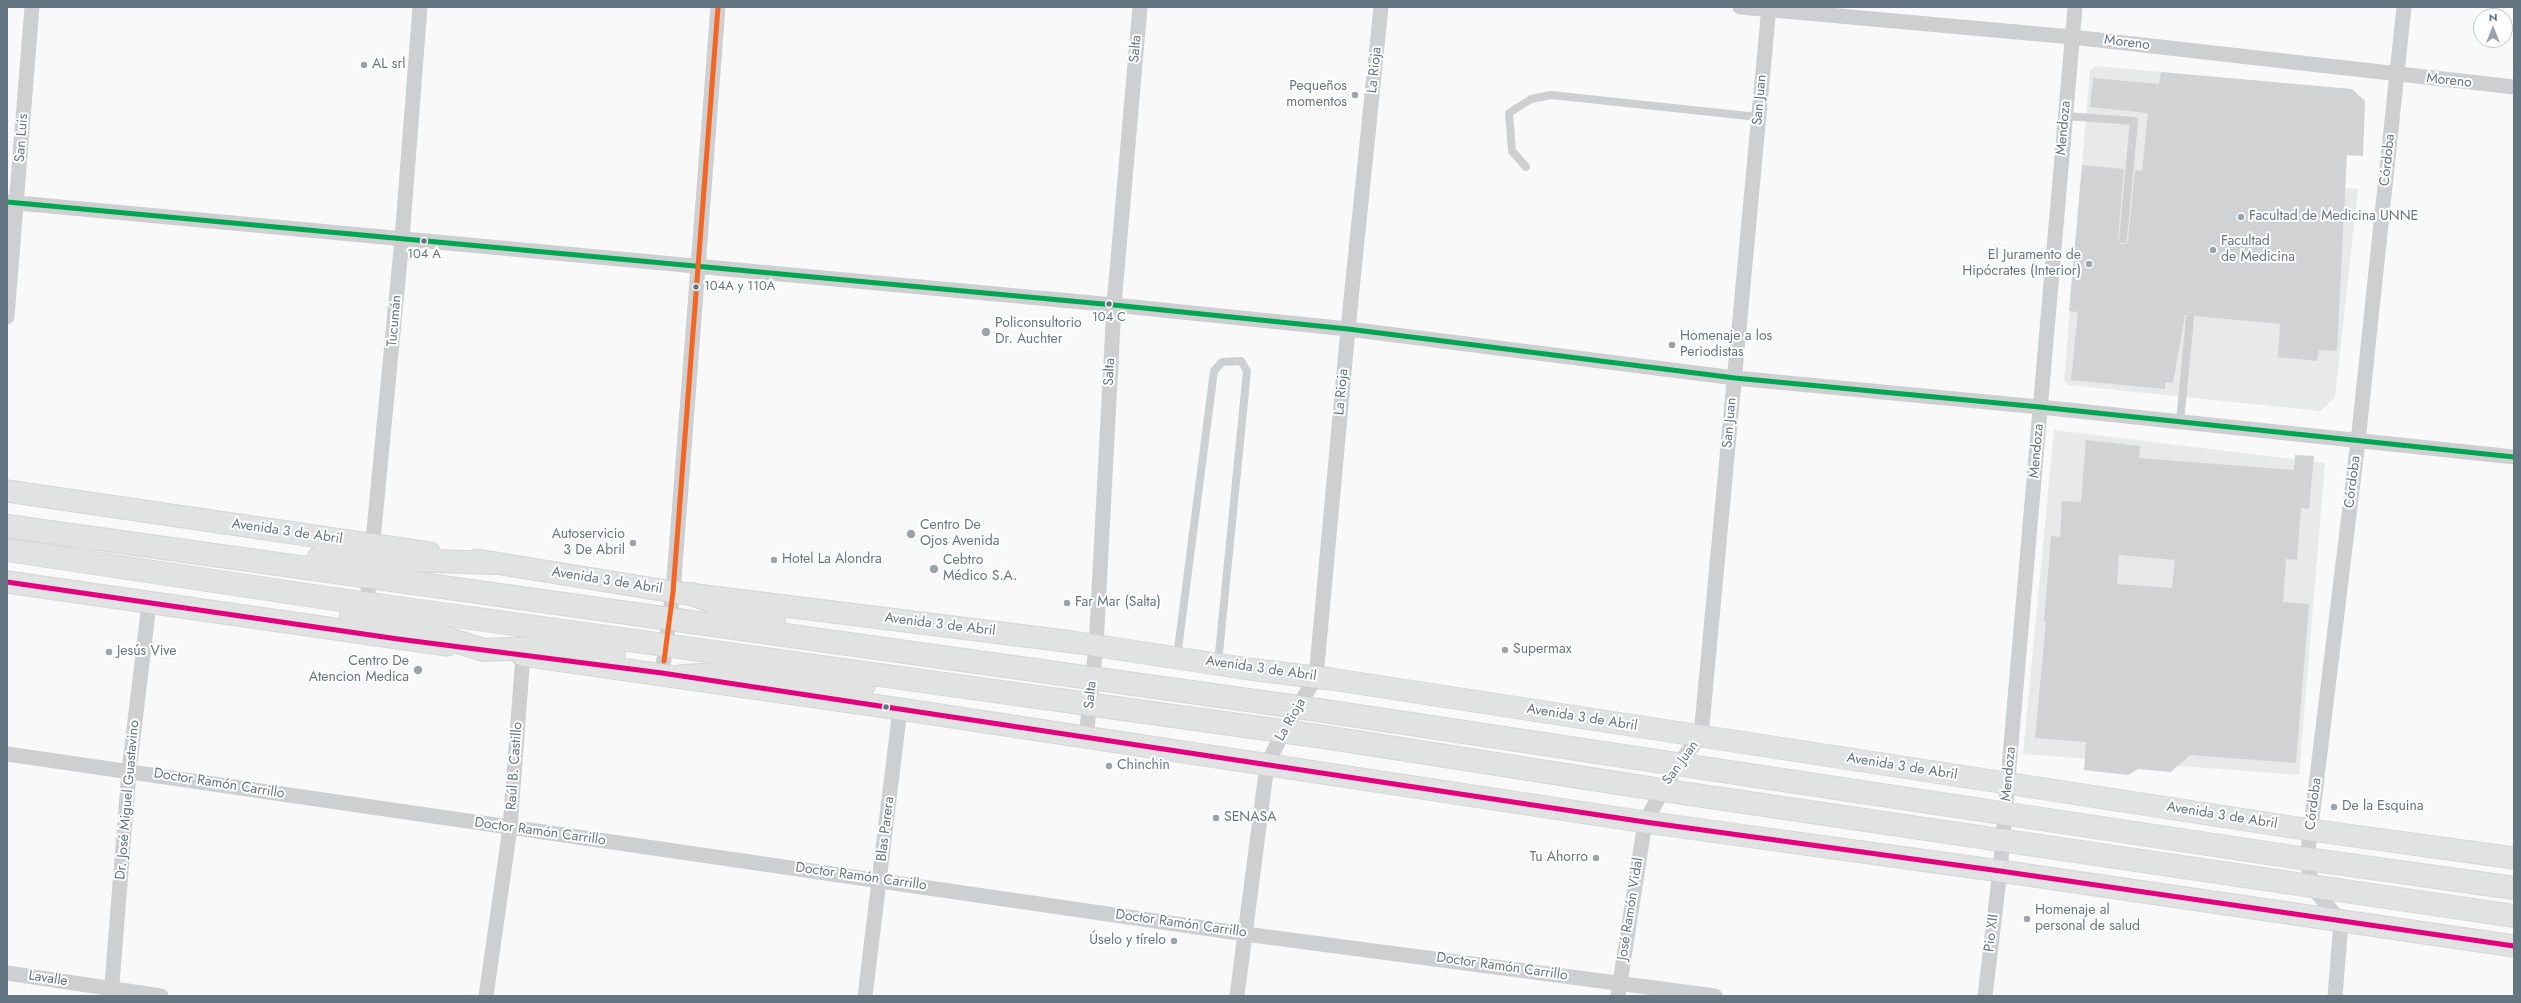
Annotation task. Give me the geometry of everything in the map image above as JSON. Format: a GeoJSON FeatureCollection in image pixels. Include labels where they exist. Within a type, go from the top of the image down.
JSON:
{"type":"FeatureCollection","features":[{"type":"Feature","properties":{"kind":"highway"},"geometry":{"type":"LineString","coordinates":[[7,526],[145,545],[372,561],[493,563]]}},
{"type":"Feature","properties":{"kind":"highway"},"geometry":{"type":"LineString","coordinates":[[7,550],[141,571],[316,610],[669,664],[843,685],[977,688]]}},
{"type":"Feature","properties":{"kind":"highway","name":"Avenida 3 de Abril"},"geometry":{"type":"LineString","coordinates":[[372,561],[669,620],[978,662],[1092,680],[1298,707],[2307,860],[2514,888]]}},
{"type":"Feature","properties":{"kind":"highway"},"geometry":{"type":"LineString","coordinates":[[683,593],[745,614],[859,635],[978,662]]}},
{"type":"Feature","properties":{"kind":"highway"},"geometry":{"type":"LineString","coordinates":[[366,618],[400,624],[484,650],[567,647],[669,664],[977,688],[1283,732],[2313,888],[2514,916]]}},
{"type":"Feature","properties":{"kind":"main road","name":"Avenida 3 de Abril"},"geometry":{"type":"LineString","coordinates":[[7,491],[372,561]]}},
{"type":"Feature","properties":{"kind":"main road","name":"Avenida 3 de Abril"},"geometry":{"type":"LineString","coordinates":[[493,563],[683,593],[1316,677],[2311,830],[2514,858]]}},
{"type":"Feature","properties":{"kind":"main road"},"geometry":{"type":"LineString","coordinates":[[7,582],[149,604],[366,618]]}},
{"type":"Feature","properties":{"kind":"main road"},"geometry":{"type":"LineString","coordinates":[[484,650],[523,655],[669,664],[900,709],[1266,765],[1645,822],[2000,871],[2341,922],[2514,946]]}},
{"type":"Feature","properties":{"kind":"street","name":"San Luis"},"geometry":{"type":"LineString","coordinates":[[7,317],[12,203],[32,7]]}},
{"type":"Feature","properties":{"kind":"street","name":"Tucumán"},"geometry":{"type":"LineString","coordinates":[[366,618],[402,239],[420,7]]}},
{"type":"Feature","properties":{"kind":"street"},"geometry":{"type":"LineString","coordinates":[[669,664],[669,620],[683,593],[698,266],[718,7]]}},
{"type":"Feature","properties":{"kind":"street","name":"Salta"},"geometry":{"type":"LineString","coordinates":[[1086,737],[1096,647],[1114,305],[1140,7]]}},
{"type":"Feature","properties":{"kind":"street","name":"La Rioja"},"geometry":{"type":"LineString","coordinates":[[1266,765],[1283,732],[1316,677],[1348,329],[1381,7]]}},
{"type":"Feature","properties":{"kind":"street","name":"Moreno"},"geometry":{"type":"LineString","coordinates":[[1740,7],[1769,8],[2072,37],[2397,76],[2514,87]]}},
{"type":"Feature","properties":{"kind":"street","name":"Mendoza"},"geometry":{"type":"LineString","coordinates":[[2000,871],[2075,7]]}},
{"type":"Feature","properties":{"kind":"street","name":"Córdoba"},"geometry":{"type":"LineString","coordinates":[[2341,922],[2313,888],[2307,860],[2358,441],[2404,7]]}},
{"type":"Feature","properties":{"kind":"street","name":"San Juan"},"geometry":{"type":"LineString","coordinates":[[1645,822],[1677,765],[1701,736],[1769,8]]}},
{"type":"Feature","properties":{"kind":"street"},"geometry":{"type":"LineString","coordinates":[[12,203],[1114,305],[1348,329],[1735,378],[2040,407],[2514,456]]}},
{"type":"Feature","properties":{"kind":"street","name":"Dr. José Miguel Guastavino"},"geometry":{"type":"LineString","coordinates":[[111,992],[129,771],[149,604]]}},
{"type":"Feature","properties":{"kind":"street","name":"Raúl B. Castillo"},"geometry":{"type":"LineString","coordinates":[[486,996],[510,828],[523,655]]}},
{"type":"Feature","properties":{"kind":"street","name":"Blas Parera"},"geometry":{"type":"LineString","coordinates":[[865,996],[900,709]]}},
{"type":"Feature","properties":{"kind":"street","name":"Doctor Ramón Carrillo"},"geometry":{"type":"LineString","coordinates":[[7,754],[510,828],[880,879],[1619,990],[1715,996]]}},
{"type":"Feature","properties":{"kind":"street"},"geometry":{"type":"LineString","coordinates":[[1237,996],[1266,765]]}},
{"type":"Feature","properties":{"kind":"street","name":"José Ramón Vidal"},"geometry":{"type":"LineString","coordinates":[[1619,990],[1645,822]]}},
{"type":"Feature","properties":{"kind":"street","name":"Pio XII"},"geometry":{"type":"LineString","coordinates":[[1985,996],[2000,871]]}},
{"type":"Feature","properties":{"kind":"street"},"geometry":{"type":"LineString","coordinates":[[2335,996],[2341,922]]}},
{"type":"Feature","properties":{"kind":"street","name":"Lavalle"},"geometry":{"type":"LineString","coordinates":[[7,973],[111,992],[161,996]]}},
{"type":"Feature","properties":{"kind":"lane"},"geometry":{"type":"LineString","coordinates":[[1526,167],[1512,152],[1509,113],[1531,99],[1551,95],[1758,117]]}},
{"type":"Feature","properties":{"kind":"lane"},"geometry":{"type":"LineString","coordinates":[[2065,116],[2134,121],[2122,239]]}},
{"type":"Feature","properties":{"kind":"lane"},"geometry":{"type":"LineString","coordinates":[[2180,422],[2190,317]]}},
{"type":"Feature","properties":{"kind":"lane"},"geometry":{"type":"LineString","coordinates":[[1177,658],[1214,371],[1222,362],[1241,361],[1247,371],[1218,664]]}},
{"type":"Feature","properties":{"kind":"shaded area","name":"Facultad de Medicina"},"geometry":{"type":"Polygon","coordinates":[[[2097,66],[2313,86],[2305,185],[2358,189],[2335,398],[2320,411],[2069,385],[2064,380],[2090,70],[2097,66]]]}},
{"type":"Feature","properties":{"kind":"shaded area"},"geometry":{"type":"Polygon","coordinates":[[[2054,430],[2325,463],[2299,775],[2023,754],[2054,430]]]}},
{"type":"Feature","properties":{"kind":"building","name":"Facultad de Medicina"},"geometry":{"type":"Polygon","coordinates":[[[2161,72],[2352,89],[2365,101],[2363,156],[2347,155],[2337,351],[2319,350],[2317,361],[2278,357],[2280,324],[2195,316],[2190,312],[2185,315],[2173,383],[2165,382],[2165,389],[2071,380],[2078,312],[2069,311],[2082,165],[2124,169],[2118,238],[2120,244],[2126,244],[2128,240],[2135,170],[2142,171],[2148,113],[2090,107],[2093,78],[2159,84],[2161,72]]]}},
{"type":"Feature","properties":{"kind":"building"},"geometry":{"type":"Polygon","coordinates":[[[2086,440],[2140,446],[2139,458],[2294,470],[2295,455],[2314,456],[2309,509],[2301,508],[2297,560],[2286,559],[2283,602],[2309,604],[2296,763],[2190,755],[2171,772],[2138,769],[2128,775],[2084,770],[2086,742],[2035,738],[2046,622],[2044,622],[2051,536],[2060,537],[2062,501],[2081,502],[2086,440]],[[2119,555],[2117,584],[2172,588],[2175,560],[2119,555]]]}},
{"type":"Feature","properties":{"kind":"transit line"},"geometry":{"type":"LineString","coordinates":[[664,661],[673,592],[718,7]]}},
{"type":"Feature","properties":{"kind":"transit line"},"geometry":{"type":"LineString","coordinates":[[7,202],[1114,305],[1348,329],[1735,378],[2040,407],[2514,457]]}},
{"type":"Feature","properties":{"kind":"transit line"},"geometry":{"type":"LineString","coordinates":[[7,582],[398,639],[662,673],[1645,822],[2000,871],[2514,946]]}},
{"type":"Feature","properties":{"kind":"place","name":"AL srl"},"geometry":{"type":"Point","coordinates":[364,65]}},
{"type":"Feature","properties":{"kind":"place","name":"Pequeños momentos"},"geometry":{"type":"Point","coordinates":[1355,95]}},
{"type":"Feature","properties":{"kind":"place","name":"Facultad de Medicina UNNE"},"geometry":{"type":"Point","coordinates":[2241,217]}},
{"type":"Feature","properties":{"kind":"place","name":"104 A"},"geometry":{"type":"Point","coordinates":[424,241]}},
{"type":"Feature","properties":{"kind":"place","name":"Facultad de Medicina"},"geometry":{"type":"Point","coordinates":[2213,250]}},
{"type":"Feature","properties":{"kind":"place","name":"El Juramento de Hipócrates (Interior)"},"geometry":{"type":"Point","coordinates":[2089,264]}},
{"type":"Feature","properties":{"kind":"place","name":"104A y 110A"},"geometry":{"type":"Point","coordinates":[696,287]}},
{"type":"Feature","properties":{"kind":"place","name":"104 C"},"geometry":{"type":"Point","coordinates":[1109,304]}},
{"type":"Feature","properties":{"kind":"place","name":"Policonsultorio Dr. Auchter"},"geometry":{"type":"Point","coordinates":[986,332]}},
{"type":"Feature","properties":{"kind":"place","name":"Homenaje a los Periodistas"},"geometry":{"type":"Point","coordinates":[1672,345]}},
{"type":"Feature","properties":{"kind":"place","name":"Centro De Ojos Avenida"},"geometry":{"type":"Point","coordinates":[911,534]}},
{"type":"Feature","properties":{"kind":"place","name":"Autoservicio 3 De Abril"},"geometry":{"type":"Point","coordinates":[633,543]}},
{"type":"Feature","properties":{"kind":"place","name":"Hotel La Alondra"},"geometry":{"type":"Point","coordinates":[774,560]}},
{"type":"Feature","properties":{"kind":"place","name":"Cebtro Médico S.A."},"geometry":{"type":"Point","coordinates":[934,569]}},
{"type":"Feature","properties":{"kind":"place","name":"Far Mar (Salta)"},"geometry":{"type":"Point","coordinates":[1067,603]}},
{"type":"Feature","properties":{"kind":"place","name":"Supermax"},"geometry":{"type":"Point","coordinates":[1505,650]}},
{"type":"Feature","properties":{"kind":"place","name":"Jesús Vive"},"geometry":{"type":"Point","coordinates":[109,652]}},
{"type":"Feature","properties":{"kind":"place","name":"Centro De Atencion Medica"},"geometry":{"type":"Point","coordinates":[418,670]}},
{"type":"Feature","properties":{"kind":"place","name":"Chinchin"},"geometry":{"type":"Point","coordinates":[1109,766]}},
{"type":"Feature","properties":{"kind":"place","name":"De la Esquina"},"geometry":{"type":"Point","coordinates":[2334,807]}},
{"type":"Feature","properties":{"kind":"place","name":"SENASA"},"geometry":{"type":"Point","coordinates":[1216,818]}},
{"type":"Feature","properties":{"kind":"place","name":"Tu Ahorro"},"geometry":{"type":"Point","coordinates":[1596,858]}},
{"type":"Feature","properties":{"kind":"place","name":"Homenaje al personal de salud"},"geometry":{"type":"Point","coordinates":[2027,919]}},
{"type":"Feature","properties":{"kind":"place","name":"Úselo y tírelo"},"geometry":{"type":"Point","coordinates":[1174,941]}}]}
